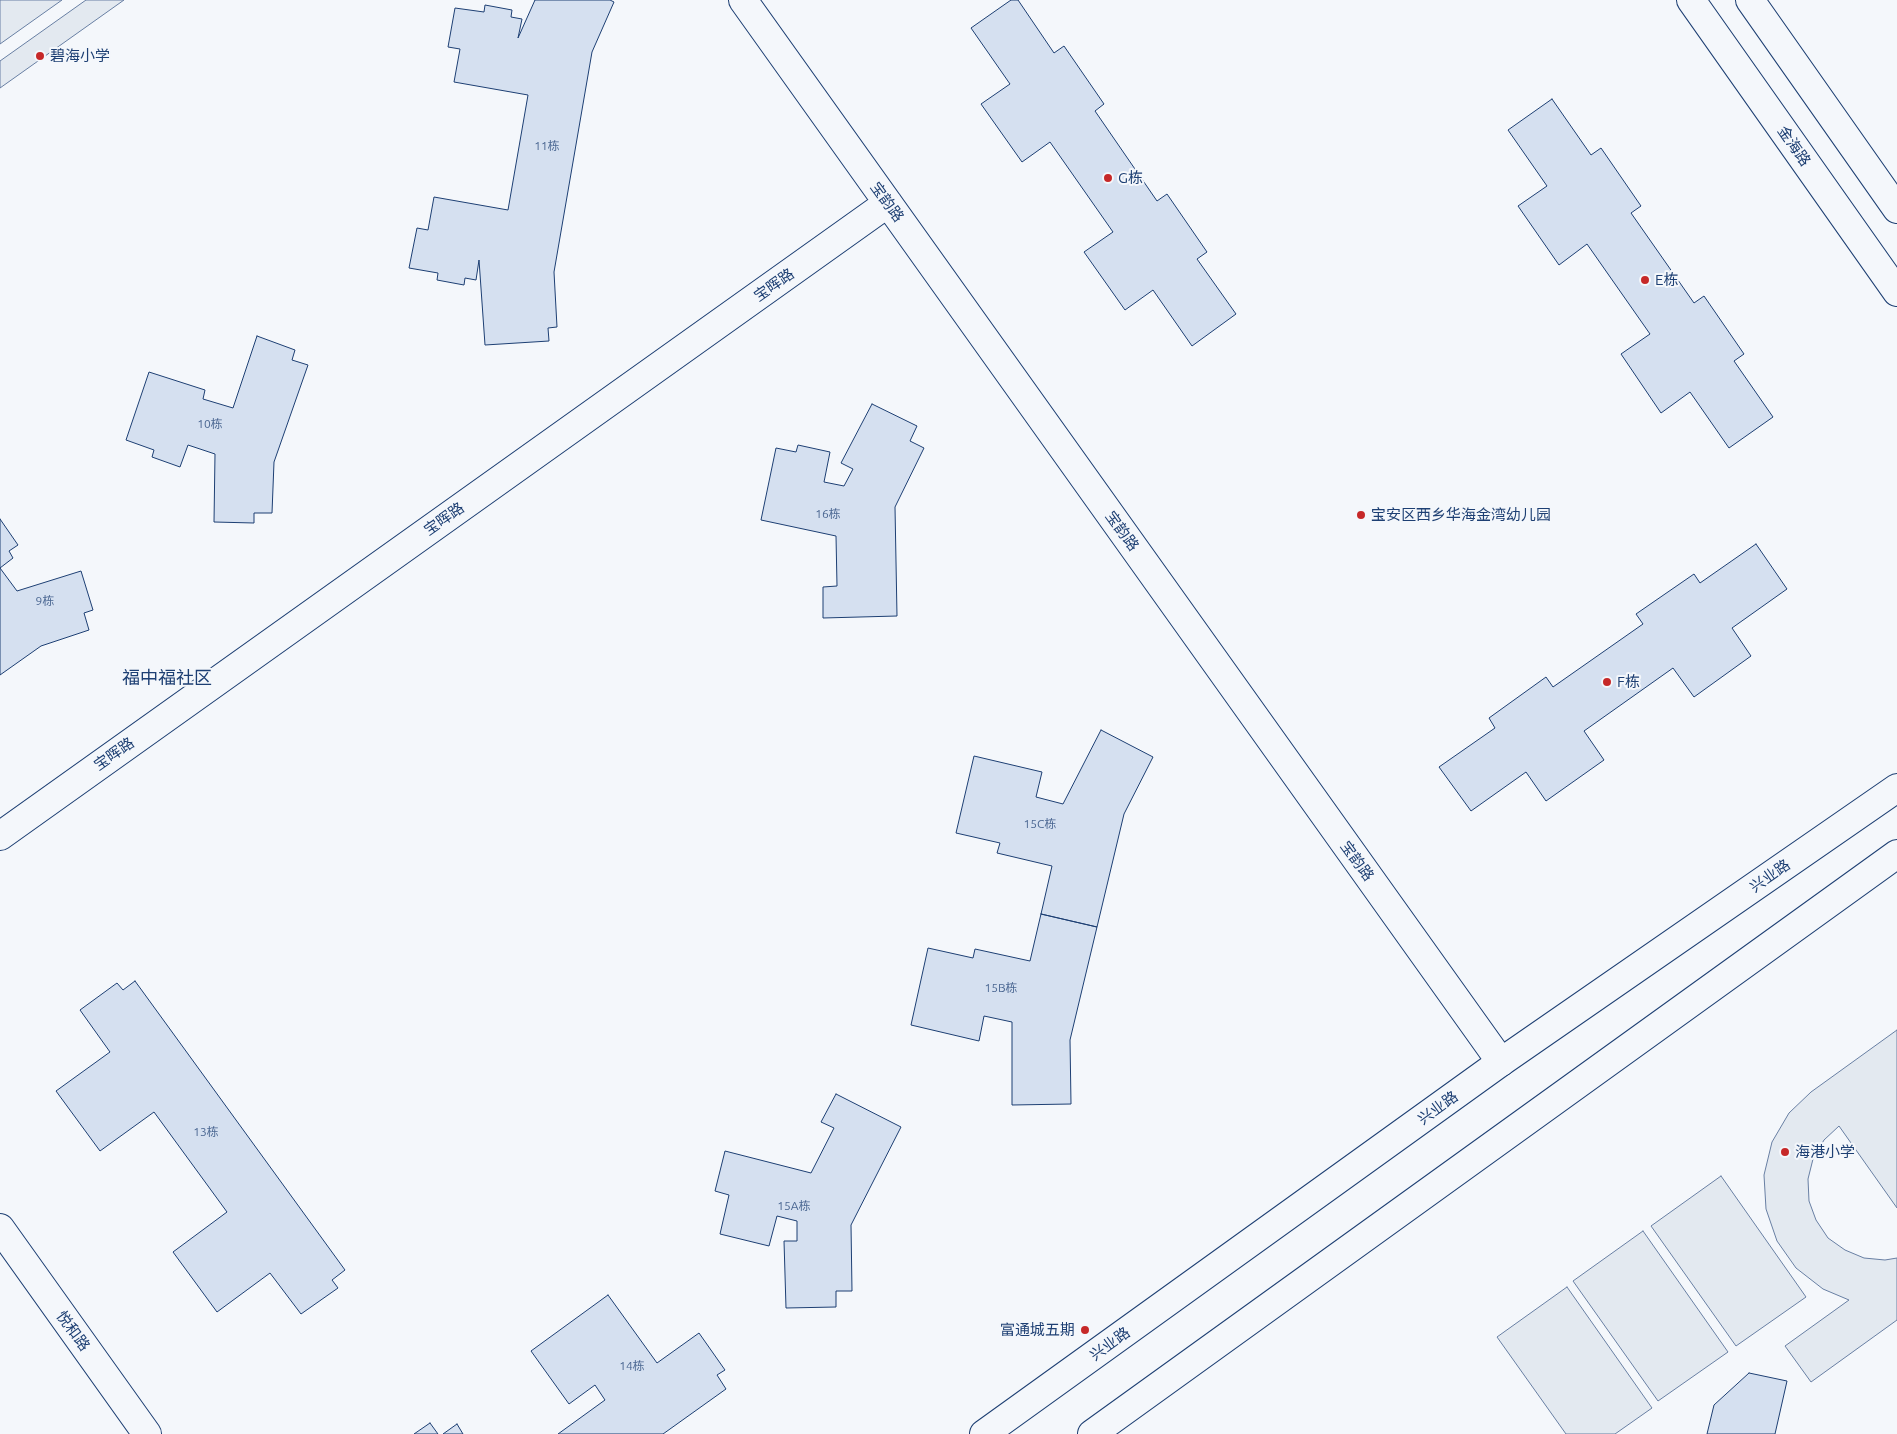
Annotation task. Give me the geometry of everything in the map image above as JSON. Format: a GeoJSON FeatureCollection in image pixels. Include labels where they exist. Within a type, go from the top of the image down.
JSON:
{"type":"FeatureCollection","features":[{"type":"Feature","properties":{"kind":"street","name":"宝韵路"},"geometry":{"type":"LineString","coordinates":[[743,0],[1501,1062]]}},
{"type":"Feature","properties":{"kind":"street","name":"金海路"},"geometry":{"type":"LineString","coordinates":[[1691,0],[1897,292]]}},
{"type":"Feature","properties":{"kind":"street"},"geometry":{"type":"LineString","coordinates":[[1750,0],[1897,209]]}},
{"type":"Feature","properties":{"kind":"street","name":"宝晖路"},"geometry":{"type":"LineString","coordinates":[[0,836],[888,203]]}},
{"type":"Feature","properties":{"kind":"street","name":"兴业路"},"geometry":{"type":"LineString","coordinates":[[984,1434],[1501,1062],[1897,788]]}},
{"type":"Feature","properties":{"kind":"street"},"geometry":{"type":"LineString","coordinates":[[1092,1434],[1897,854]]}},
{"type":"Feature","properties":{"kind":"street","name":"悦和路"},"geometry":{"type":"LineString","coordinates":[[0,1228],[147,1434]]}},
{"type":"Feature","properties":{"kind":"shaded area"},"geometry":{"type":"Polygon","coordinates":[[[0,0],[62,0],[0,44],[0,0]]]}},
{"type":"Feature","properties":{"kind":"shaded area"},"geometry":{"type":"Polygon","coordinates":[[[86,0],[124,0],[0,88],[0,61],[86,0]]]}},
{"type":"Feature","properties":{"kind":"shaded area"},"geometry":{"type":"Polygon","coordinates":[[[1897,1030],[1897,1208],[1839,1126],[1824,1140],[1813,1159],[1808,1179],[1809,1201],[1816,1220],[1828,1238],[1845,1250],[1864,1258],[1885,1260],[1897,1258],[1897,1320],[1811,1382],[1785,1346],[1849,1300],[1823,1289],[1796,1268],[1777,1241],[1766,1209],[1764,1175],[1772,1142],[1789,1113],[1811,1092],[1897,1030]]]}},
{"type":"Feature","properties":{"kind":"shaded area"},"geometry":{"type":"Polygon","coordinates":[[[1721,1176],[1806,1297],[1736,1346],[1651,1226],[1721,1176]]]}},
{"type":"Feature","properties":{"kind":"shaded area"},"geometry":{"type":"Polygon","coordinates":[[[1643,1231],[1728,1352],[1658,1401],[1573,1281],[1643,1231]]]}},
{"type":"Feature","properties":{"kind":"shaded area"},"geometry":{"type":"Polygon","coordinates":[[[1567,1287],[1652,1408],[1615,1434],[1566,1434],[1497,1337],[1567,1287]]]}},
{"type":"Feature","properties":{"kind":"building"},"geometry":{"type":"Polygon","coordinates":[[[535,0],[610,0],[614,2],[592,52],[554,272],[557,327],[548,328],[549,341],[485,345],[479,260],[476,280],[465,278],[464,285],[437,280],[438,273],[409,268],[417,228],[428,230],[434,197],[508,210],[528,95],[454,82],[460,49],[448,47],[455,8],[484,12],[485,5],[512,10],[511,17],[522,19],[518,38],[535,0]]]}},
{"type":"Feature","properties":{"kind":"building","name":"G栋"},"geometry":{"type":"Polygon","coordinates":[[[1011,0],[1018,0],[1054,53],[1064,46],[1104,104],[1095,111],[1157,201],[1167,194],[1207,252],[1197,259],[1236,314],[1192,346],[1153,290],[1125,310],[1084,252],[1113,232],[1050,142],[1022,162],[981,104],[1010,84],[971,28],[1011,0]]]}},
{"type":"Feature","properties":{"kind":"building","name":"E栋"},"geometry":{"type":"Polygon","coordinates":[[[1552,99],[1591,155],[1601,148],[1641,206],[1631,213],[1694,303],[1704,296],[1744,354],[1734,361],[1773,417],[1729,448],[1690,392],[1661,413],[1621,354],[1650,334],[1587,244],[1559,265],[1518,206],[1547,186],[1508,130],[1552,99]]]}},
{"type":"Feature","properties":{"kind":"building"},"geometry":{"type":"Polygon","coordinates":[[[257,336],[295,350],[292,360],[308,365],[274,462],[272,513],[254,513],[254,523],[214,522],[215,454],[188,445],[180,467],[152,457],[154,450],[126,440],[149,372],[205,390],[203,399],[233,408],[257,336]]]}},
{"type":"Feature","properties":{"kind":"building"},"geometry":{"type":"Polygon","coordinates":[[[872,404],[917,426],[910,441],[924,448],[895,507],[897,616],[823,618],[823,587],[837,586],[836,536],[761,520],[776,448],[796,452],[798,445],[830,452],[824,482],[844,486],[853,469],[841,463],[872,404]]]}},
{"type":"Feature","properties":{"kind":"building"},"geometry":{"type":"Polygon","coordinates":[[[0,519],[18,545],[9,551],[13,558],[0,568],[0,519]]]}},
{"type":"Feature","properties":{"kind":"building","name":"F栋"},"geometry":{"type":"Polygon","coordinates":[[[1756,544],[1787,589],[1732,628],[1751,656],[1694,697],[1673,668],[1584,731],[1604,760],[1546,801],[1526,772],[1471,811],[1439,767],[1495,728],[1489,718],[1546,677],[1553,687],[1643,624],[1636,614],[1694,574],[1700,583],[1756,544]]]}},
{"type":"Feature","properties":{"kind":"building"},"geometry":{"type":"Polygon","coordinates":[[[0,568],[17,591],[81,571],[93,610],[84,613],[89,630],[41,646],[0,675],[0,568]]]}},
{"type":"Feature","properties":{"kind":"building"},"geometry":{"type":"Polygon","coordinates":[[[1101,730],[1153,757],[1124,814],[1097,927],[1041,914],[1052,866],[997,853],[1000,843],[956,833],[974,756],[1042,772],[1036,797],[1063,804],[1101,730]]]}},
{"type":"Feature","properties":{"kind":"building"},"geometry":{"type":"Polygon","coordinates":[[[1041,914],[1097,927],[1070,1040],[1071,1104],[1012,1105],[1012,1022],[984,1016],[979,1041],[911,1025],[928,948],[973,958],[975,949],[1030,961],[1041,914]]]}},
{"type":"Feature","properties":{"kind":"building"},"geometry":{"type":"Polygon","coordinates":[[[135,981],[345,1270],[332,1280],[338,1288],[301,1314],[270,1273],[217,1312],[173,1252],[227,1212],[154,1112],[100,1151],[56,1091],[110,1052],[80,1010],[117,983],[123,990],[135,981]]]}},
{"type":"Feature","properties":{"kind":"building"},"geometry":{"type":"Polygon","coordinates":[[[836,1094],[901,1127],[851,1225],[852,1291],[836,1291],[836,1307],[786,1308],[784,1241],[797,1241],[797,1221],[777,1216],[769,1246],[720,1234],[729,1195],[715,1191],[725,1151],[811,1173],[834,1128],[821,1122],[836,1094]]]}},
{"type":"Feature","properties":{"kind":"building"},"geometry":{"type":"Polygon","coordinates":[[[608,1295],[657,1363],[699,1333],[725,1370],[717,1375],[726,1389],[663,1434],[558,1434],[605,1400],[595,1385],[569,1404],[531,1351],[608,1295]]]}},
{"type":"Feature","properties":{"kind":"building"},"geometry":{"type":"Polygon","coordinates":[[[1749,1373],[1787,1381],[1775,1434],[1707,1434],[1714,1405],[1749,1373]]]}},
{"type":"Feature","properties":{"kind":"building"},"geometry":{"type":"Polygon","coordinates":[[[430,1423],[438,1434],[414,1434],[430,1423]]]}},
{"type":"Feature","properties":{"kind":"building"},"geometry":{"type":"Polygon","coordinates":[[[457,1424],[463,1434],[443,1434],[457,1424]]]}},
{"type":"Feature","properties":{"kind":"place","name":"碧海小学"},"geometry":{"type":"Point","coordinates":[40,56]}},
{"type":"Feature","properties":{"kind":"place","name":"G栋"},"geometry":{"type":"Point","coordinates":[1108,178]}},
{"type":"Feature","properties":{"kind":"place","name":"E栋"},"geometry":{"type":"Point","coordinates":[1645,280]}},
{"type":"Feature","properties":{"kind":"place","name":"宝安区西乡华海金湾幼儿园"},"geometry":{"type":"Point","coordinates":[1361,515]}},
{"type":"Feature","properties":{"kind":"place","name":"F栋"},"geometry":{"type":"Point","coordinates":[1607,682]}},
{"type":"Feature","properties":{"kind":"place","name":"海港小学"},"geometry":{"type":"Point","coordinates":[1785,1152]}},
{"type":"Feature","properties":{"kind":"place","name":"富通城五期"},"geometry":{"type":"Point","coordinates":[1085,1330]}},
{"type":"Feature","properties":{"kind":"district","name":"福中福社区"},"geometry":{"type":"Point","coordinates":[167,678]}}]}
